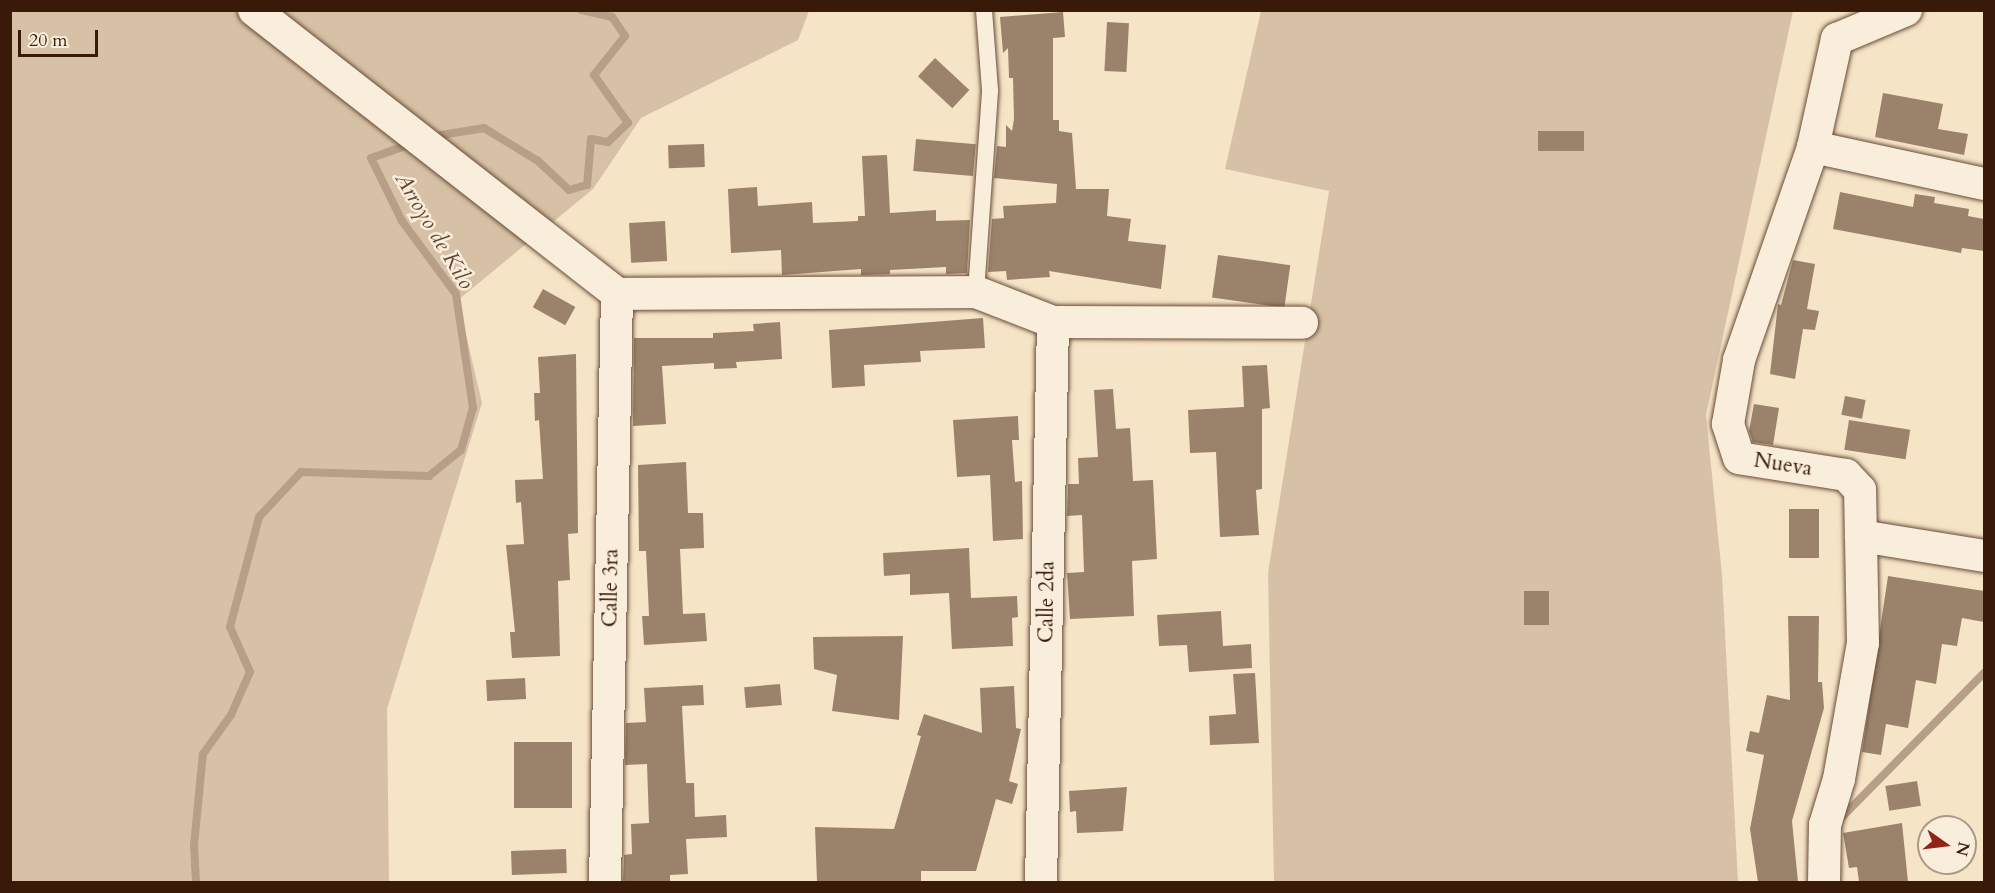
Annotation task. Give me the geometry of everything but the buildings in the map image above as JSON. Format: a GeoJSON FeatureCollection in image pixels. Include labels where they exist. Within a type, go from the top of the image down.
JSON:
{"type":"FeatureCollection","features":[{"type":"Feature","properties":{"kind":"street"},"geometry":{"type":"LineString","coordinates":[[254,10],[617,294],[976,292],[1053,322],[1302,323]]}},
{"type":"Feature","properties":{"kind":"street","name":"Nueva"},"geometry":{"type":"LineString","coordinates":[[1824,882],[1825,825],[1839,779],[1863,644],[1860,490],[1846,476],[1739,458],[1728,424],[1738,360],[1813,147],[1837,39],[1906,10]]}},
{"type":"Feature","properties":{"kind":"street"},"geometry":{"type":"LineString","coordinates":[[1813,147],[1984,184]]}},
{"type":"Feature","properties":{"kind":"street","name":"Calle 3ra"},"geometry":{"type":"LineString","coordinates":[[605,882],[617,294]]}},
{"type":"Feature","properties":{"kind":"street","name":"Calle 2da"},"geometry":{"type":"LineString","coordinates":[[1041,882],[1053,322]]}},
{"type":"Feature","properties":{"kind":"street"},"geometry":{"type":"LineString","coordinates":[[1861,536],[1984,556]]}},
{"type":"Feature","properties":{"kind":"lane"},"geometry":{"type":"LineString","coordinates":[[976,292],[990,90],[984,10]]}},
{"type":"Feature","properties":{"kind":"shaded area"},"geometry":{"type":"Polygon","coordinates":[[[10,11],[809,11],[798,40],[641,118],[593,189],[458,300],[482,403],[387,709],[389,882],[11,882],[10,11]]]}},
{"type":"Feature","properties":{"kind":"shaded area"},"geometry":{"type":"Polygon","coordinates":[[[1261,11],[1793,11],[1706,415],[1722,575],[1738,882],[1274,882],[1268,573],[1329,191],[1225,169],[1261,11]]]}},
{"type":"Feature","properties":{"kind":"waterway","name":"Arroyo de Kilo"},"geometry":{"type":"LineString","coordinates":[[429,137],[484,128],[538,161],[569,190],[587,185],[591,139],[608,142],[628,123],[594,75],[625,36],[612,17],[581,10]]}},
{"type":"Feature","properties":{"kind":"waterway","name":"Arroyo de Kilo"},"geometry":{"type":"LineString","coordinates":[[196,882],[194,845],[203,754],[231,715],[250,672],[230,627],[259,517],[301,472],[429,476],[461,450],[473,408],[456,294],[402,221],[371,158],[411,144]]}},
{"type":"Feature","properties":{"kind":"waterway"},"geometry":{"type":"LineString","coordinates":[[1839,820],[1984,673]]}}]}
